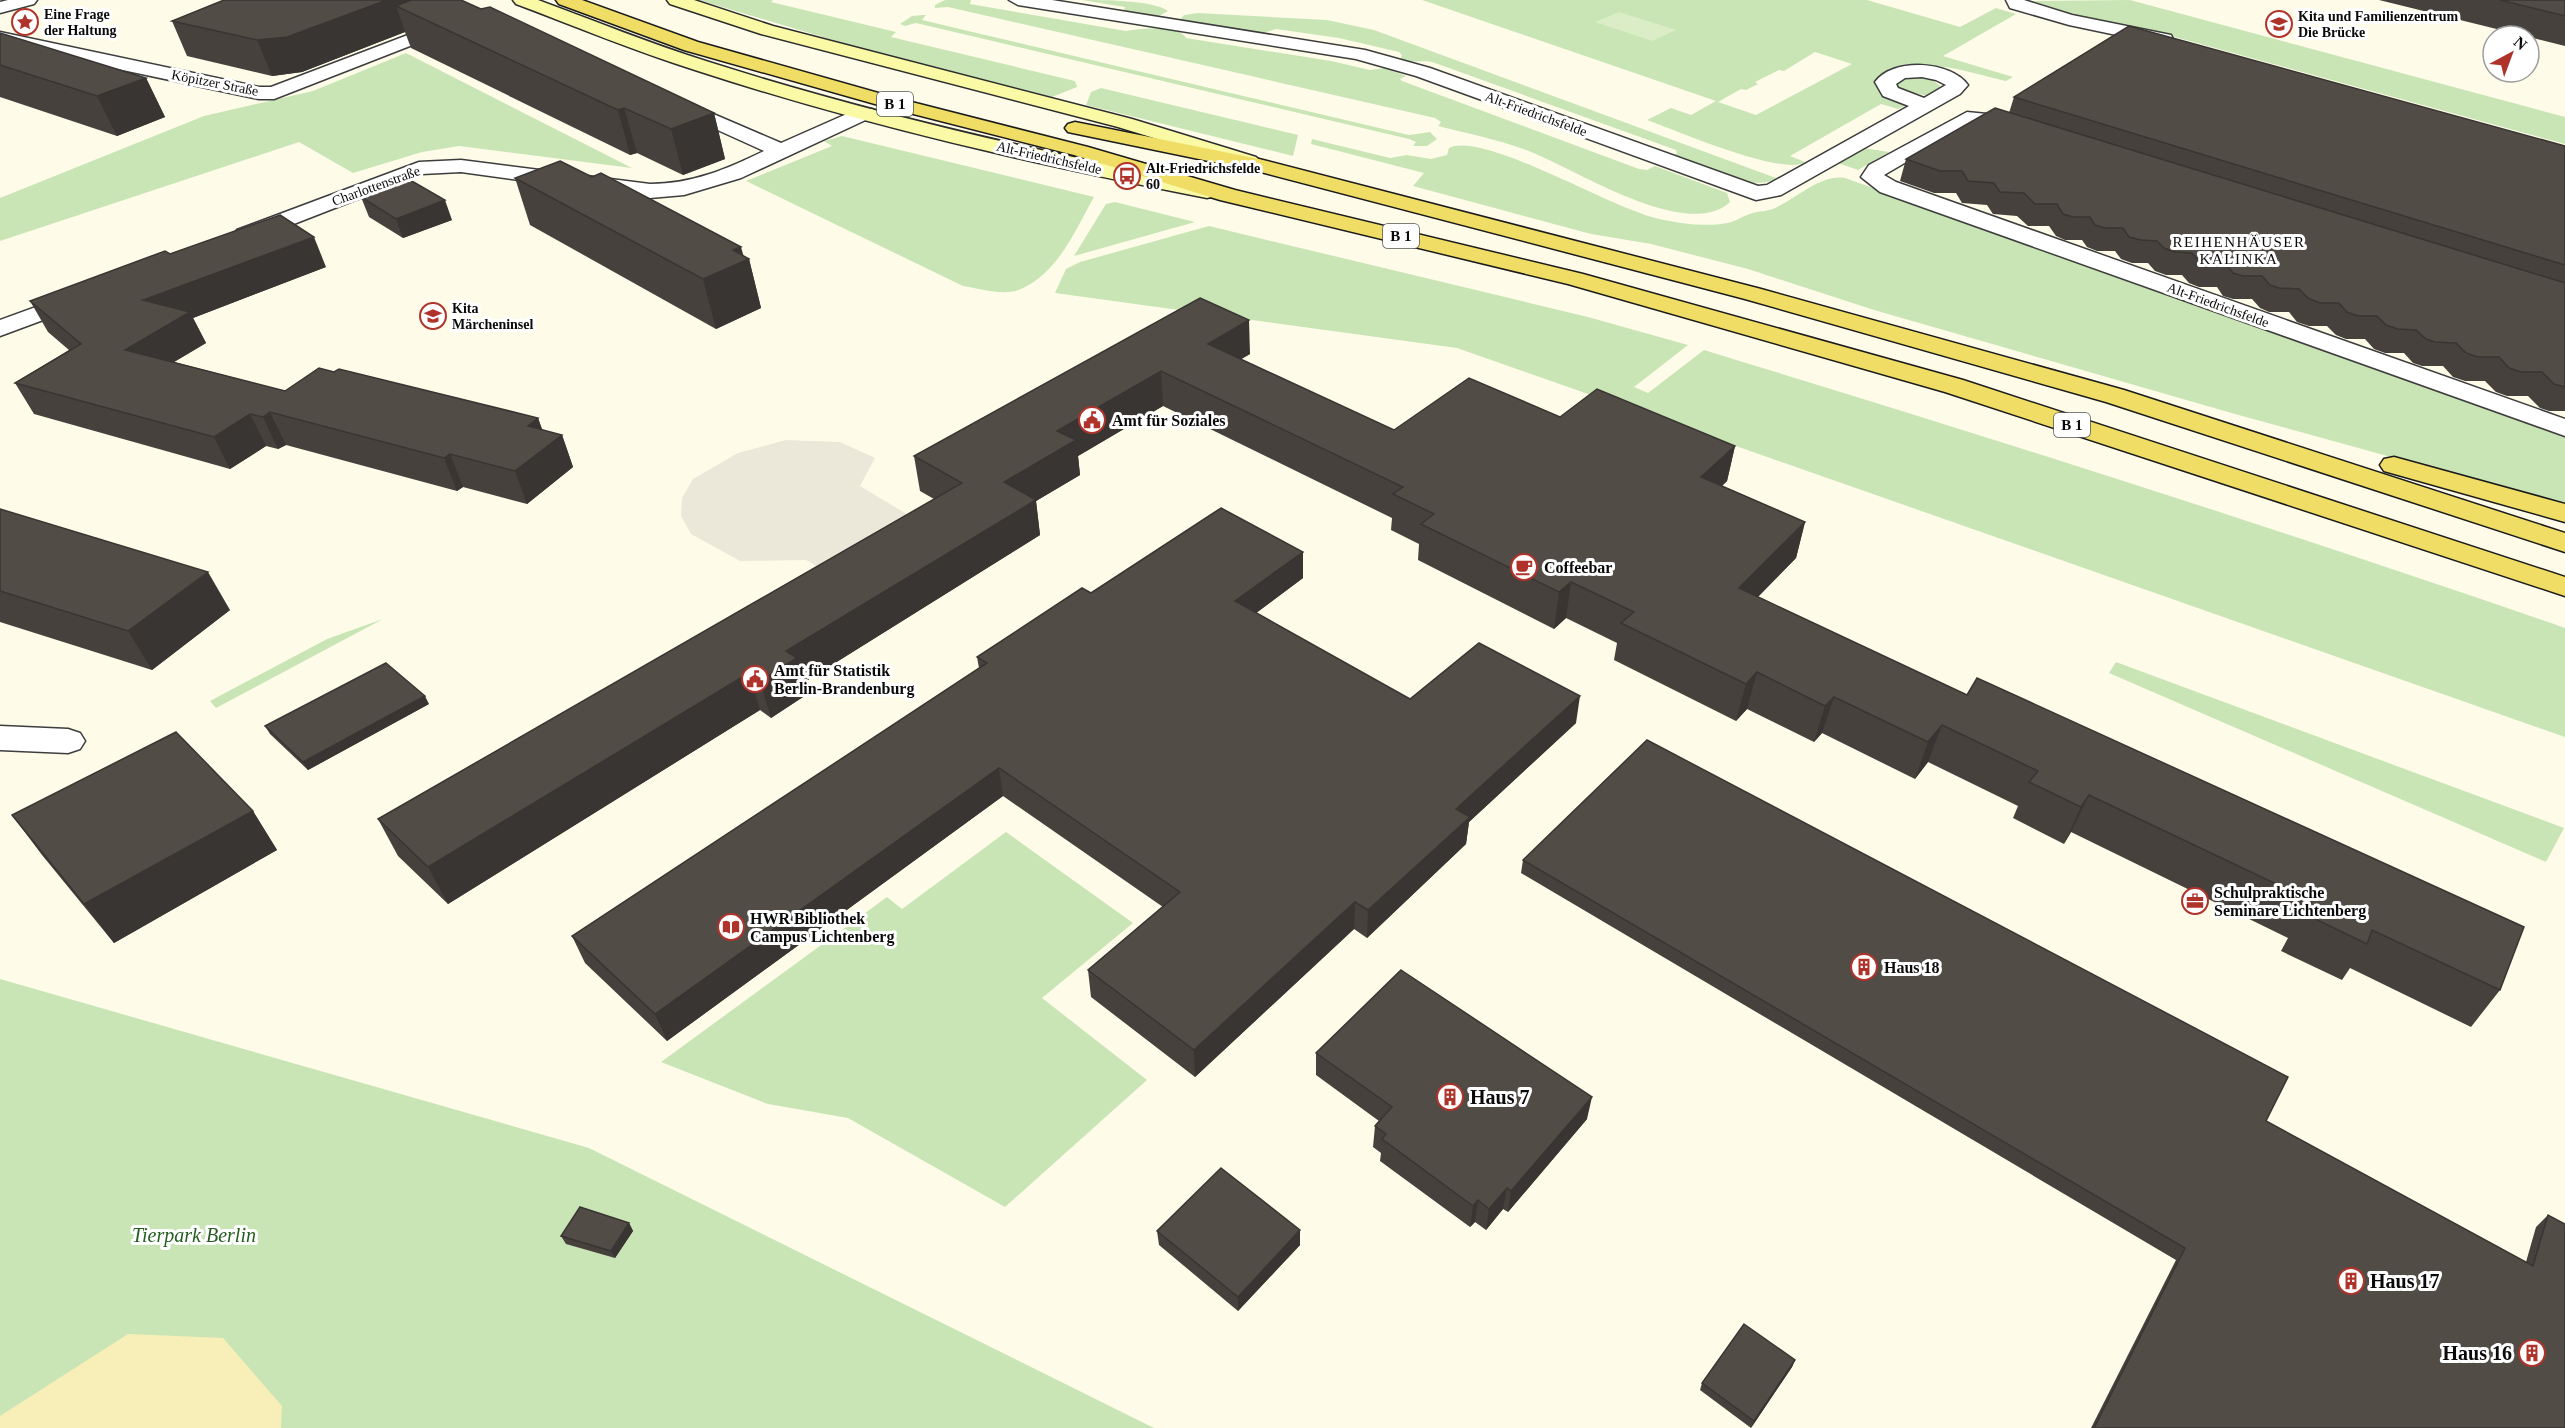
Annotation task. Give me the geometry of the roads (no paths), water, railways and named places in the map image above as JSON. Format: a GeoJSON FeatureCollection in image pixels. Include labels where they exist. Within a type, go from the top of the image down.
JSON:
{"type":"FeatureCollection","features":[{"type":"Feature","properties":{"kind":"main road","name":"Alt-Friedrichsfelde"},"geometry":{"type":"LineString","coordinates":[[522,0],[701,66],[865,113],[1065,164],[1228,195]]}},
{"type":"Feature","properties":{"kind":"main road","name":"Alt-Friedrichsfelde"},"geometry":{"type":"LineString","coordinates":[[565,0],[691,46],[889,102],[1081,152],[1228,195]]}},
{"type":"Feature","properties":{"kind":"main road","name":"B 1"},"geometry":{"type":"LineString","coordinates":[[672,8],[830,66],[1102,135],[1259,165],[1764,297],[2115,396],[2565,543]]}},
{"type":"Feature","properties":{"kind":"main road","name":"B 1"},"geometry":{"type":"LineString","coordinates":[[1228,195],[1575,279],[1931,380],[2565,586]]}},
{"type":"Feature","properties":{"kind":"main road"},"geometry":{"type":"LineString","coordinates":[[2115,396],[2362,456],[2565,513]]}},
{"type":"Feature","properties":{"kind":"street"},"geometry":{"type":"LineString","coordinates":[[0,8],[28,0]]}},
{"type":"Feature","properties":{"kind":"street","name":"Alt-Friedrichsfelde"},"geometry":{"type":"LineString","coordinates":[[1018,0],[1163,25],[1311,45],[1379,60],[1423,72],[1738,189],[1756,193],[1773,190],[1925,105]]}},
{"type":"Feature","properties":{"kind":"street"},"geometry":{"type":"LineString","coordinates":[[2015,0],[2016,4],[2069,20],[2180,42]]}},
{"type":"Feature","properties":{"kind":"street","name":"Köpitzer Straße"},"geometry":{"type":"LineString","coordinates":[[0,38],[259,93],[274,93],[457,17]]}},
{"type":"Feature","properties":{"kind":"street"},"geometry":{"type":"LineString","coordinates":[[655,94],[781,152]]}},
{"type":"Feature","properties":{"kind":"street","name":"Charlottenstraße"},"geometry":{"type":"LineString","coordinates":[[230,241],[419,168],[461,166],[660,191],[708,183],[865,113]]}},
{"type":"Feature","properties":{"kind":"street","name":"Alt-Friedrichsfelde"},"geometry":{"type":"LineString","coordinates":[[2044,138],[1987,120],[1967,118],[1877,170],[1872,177],[1888,187],[2565,428]]}},
{"type":"Feature","properties":{"kind":"street"},"geometry":{"type":"LineString","coordinates":[[0,329],[98,292]]}},
{"type":"Feature","properties":{"kind":"street"},"geometry":{"type":"LineString","coordinates":[[0,738],[68,741]]}},
{"type":"Feature","properties":{"kind":"place","name":"Eine Frage der Haltung"},"geometry":{"type":"Point","coordinates":[25,22]}},
{"type":"Feature","properties":{"kind":"place","name":"Kita und Familienzentrum Die Brücke"},"geometry":{"type":"Point","coordinates":[2279,24]}},
{"type":"Feature","properties":{"kind":"place","name":"Alt-Friedrichsfelde 60"},"geometry":{"type":"Point","coordinates":[1127,176]}},
{"type":"Feature","properties":{"kind":"place","name":"Kita Märcheninsel"},"geometry":{"type":"Point","coordinates":[433,316]}},
{"type":"Feature","properties":{"kind":"place","name":"Amt für Soziales"},"geometry":{"type":"Point","coordinates":[1092,420]}},
{"type":"Feature","properties":{"kind":"place","name":"Coffeebar"},"geometry":{"type":"Point","coordinates":[1524,567]}},
{"type":"Feature","properties":{"kind":"place","name":"Amt für Statistik Berlin-Brandenburg"},"geometry":{"type":"Point","coordinates":[755,679]}},
{"type":"Feature","properties":{"kind":"place","name":"Schulpraktische Seminare Lichtenberg"},"geometry":{"type":"Point","coordinates":[2195,901]}},
{"type":"Feature","properties":{"kind":"place","name":"HWR Bibliothek Campus Lichtenberg"},"geometry":{"type":"Point","coordinates":[731,927]}},
{"type":"Feature","properties":{"kind":"place","name":"Haus 18"},"geometry":{"type":"Point","coordinates":[1864,967]}},
{"type":"Feature","properties":{"kind":"place","name":"Haus 7"},"geometry":{"type":"Point","coordinates":[1450,1097]}},
{"type":"Feature","properties":{"kind":"place","name":"Haus 17"},"geometry":{"type":"Point","coordinates":[2351,1281]}},
{"type":"Feature","properties":{"kind":"place","name":"Haus 16"},"geometry":{"type":"Point","coordinates":[2532,1353]}},
{"type":"Feature","properties":{"kind":"district","name":"REIHENHÄUSER KALINKA"},"geometry":{"type":"Point","coordinates":[2239,250]}},
{"type":"Feature","properties":{"kind":"park label","name":"Tierpark Berlin"},"geometry":{"type":"Point","coordinates":[194,1235]}}]}
